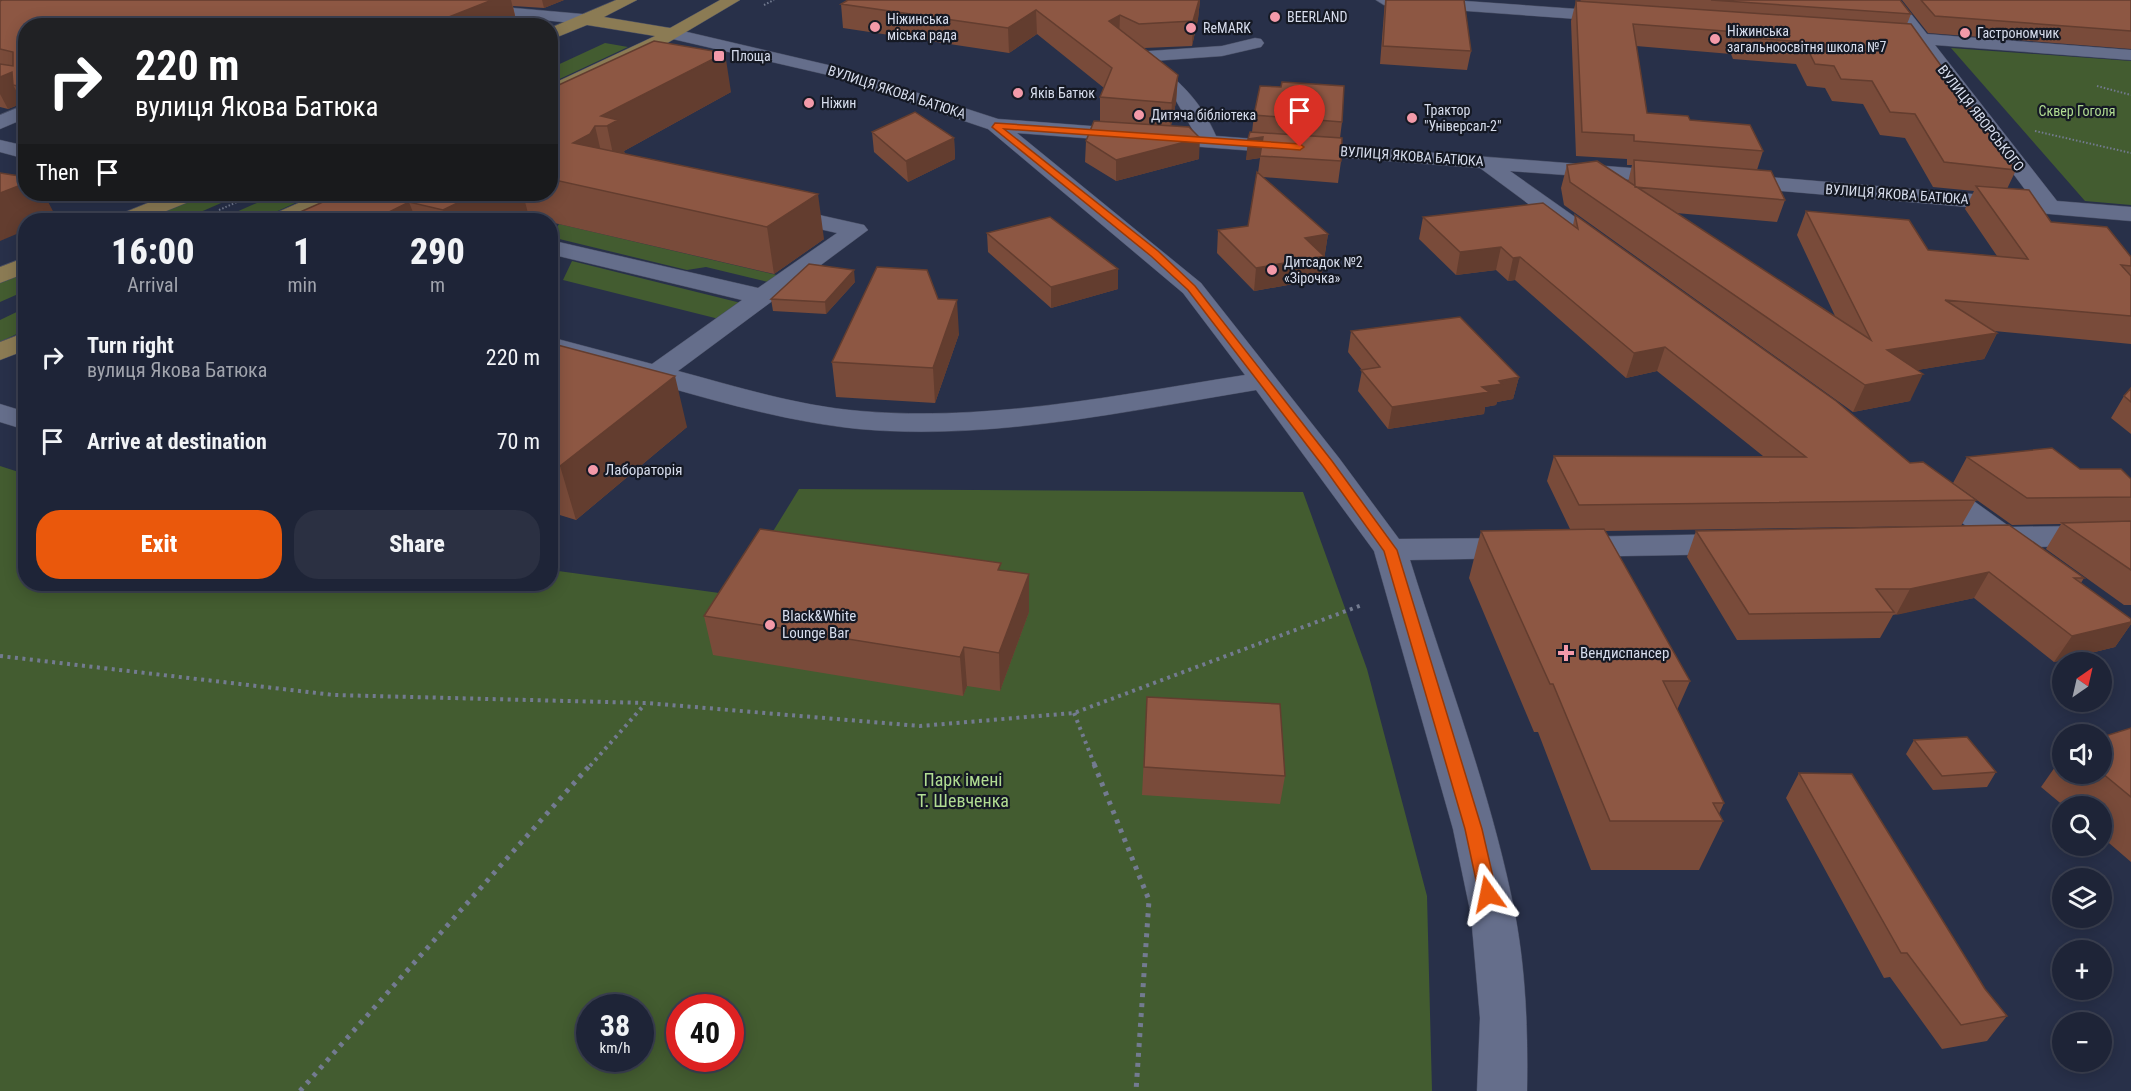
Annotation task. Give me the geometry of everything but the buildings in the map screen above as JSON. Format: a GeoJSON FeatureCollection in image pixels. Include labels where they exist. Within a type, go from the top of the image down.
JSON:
{"type":"FeatureCollection","features":[{"type":"Feature","properties":{"kind":"main road"},"geometry":{"type":"LineString","coordinates":[[558,31],[629,0]]}},
{"type":"Feature","properties":{"kind":"main road"},"geometry":{"type":"LineString","coordinates":[[558,88],[653,44],[732,0]]}},
{"type":"Feature","properties":{"kind":"main road"},"geometry":{"type":"LineString","coordinates":[[582,19],[670,33]]}},
{"type":"Feature","properties":{"kind":"main road"},"geometry":{"type":"LineString","coordinates":[[143,213],[171,201]]}},
{"type":"Feature","properties":{"kind":"main road"},"geometry":{"type":"LineString","coordinates":[[294,213],[321,201]]}},
{"type":"Feature","properties":{"kind":"main road"},"geometry":{"type":"LineString","coordinates":[[0,276],[18,268]]}},
{"type":"Feature","properties":{"kind":"main road"},"geometry":{"type":"LineString","coordinates":[[0,352],[18,344]]}},
{"type":"Feature","properties":{"kind":"street"},"geometry":{"type":"LineString","coordinates":[[1384,0],[1635,18]]}},
{"type":"Feature","properties":{"kind":"street","name":"ВУЛИЦЯ ЯВОРСЬКОГО"},"geometry":{"type":"LineString","coordinates":[[1892,0],[2049,206]]}},
{"type":"Feature","properties":{"kind":"street"},"geometry":{"type":"LineString","coordinates":[[459,8],[582,19]]}},
{"type":"Feature","properties":{"kind":"street","name":"ВУЛИЦЯ ЯКОВА БАТЮКА"},"geometry":{"type":"LineString","coordinates":[[670,33],[756,49],[819,66],[918,96],[995,125],[1484,161],[2131,214]]}},
{"type":"Feature","properties":{"kind":"street"},"geometry":{"type":"LineString","coordinates":[[1860,34],[2131,56]]}},
{"type":"Feature","properties":{"kind":"street"},"geometry":{"type":"LineString","coordinates":[[1208,140],[1198,114],[1185,96],[1128,51],[1222,51],[1255,43]]}},
{"type":"Feature","properties":{"kind":"street"},"geometry":{"type":"LineString","coordinates":[[0,123],[18,114]]}},
{"type":"Feature","properties":{"kind":"street"},"geometry":{"type":"LineString","coordinates":[[995,125],[1154,254],[1192,288],[1264,380],[1390,550],[1474,829],[1492,915],[1504,1018],[1502,1091]]}},
{"type":"Feature","properties":{"kind":"street"},"geometry":{"type":"LineString","coordinates":[[0,146],[18,151]]}},
{"type":"Feature","properties":{"kind":"street"},"geometry":{"type":"LineString","coordinates":[[1484,161],[1599,245]]}},
{"type":"Feature","properties":{"kind":"street"},"geometry":{"type":"LineString","coordinates":[[656,374],[856,230],[752,207]]}},
{"type":"Feature","properties":{"kind":"street"},"geometry":{"type":"LineString","coordinates":[[558,248],[762,297]]}},
{"type":"Feature","properties":{"kind":"street"},"geometry":{"type":"LineString","coordinates":[[558,347],[786,409],[860,420],[909,421],[1055,414],[1264,380]]}},
{"type":"Feature","properties":{"kind":"street"},"geometry":{"type":"LineString","coordinates":[[0,413],[18,419]]}},
{"type":"Feature","properties":{"kind":"street"},"geometry":{"type":"LineString","coordinates":[[1907,468],[2040,564]]}},
{"type":"Feature","properties":{"kind":"street"},"geometry":{"type":"LineString","coordinates":[[1957,539],[2131,535]]}},
{"type":"Feature","properties":{"kind":"street"},"geometry":{"type":"LineString","coordinates":[[1390,550],[1768,543]]}},
{"type":"Feature","properties":{"kind":"path"},"geometry":{"type":"LineString","coordinates":[[1981,117],[2131,153]]}},
{"type":"Feature","properties":{"kind":"path"},"geometry":{"type":"LineString","coordinates":[[217,212],[241,201]]}},
{"type":"Feature","properties":{"kind":"path"},"geometry":{"type":"LineString","coordinates":[[0,656],[334,694],[646,704],[920,726],[1074,713],[1402,590]]}},
{"type":"Feature","properties":{"kind":"path"},"geometry":{"type":"LineString","coordinates":[[300,1091],[646,704]]}},
{"type":"Feature","properties":{"kind":"path"},"geometry":{"type":"LineString","coordinates":[[1074,713],[1149,900],[1136,1091]]}},
{"type":"Feature","properties":{"kind":"green space"},"geometry":{"type":"Polygon","coordinates":[[[605,43],[628,47],[558,80],[558,65],[605,43]]]}},
{"type":"Feature","properties":{"kind":"green space","name":"Сквер Гоголя"},"geometry":{"type":"Polygon","coordinates":[[[1951,48],[2131,61],[2131,205],[2085,201],[1951,48]]]}},
{"type":"Feature","properties":{"kind":"green space"},"geometry":{"type":"Polygon","coordinates":[[[185,201],[226,201],[198,213],[157,213],[185,201]]]}},
{"type":"Feature","properties":{"kind":"green space"},"geometry":{"type":"Polygon","coordinates":[[[261,201],[300,201],[273,213],[234,213],[261,201]]]}},
{"type":"Feature","properties":{"kind":"green space"},"geometry":{"type":"Polygon","coordinates":[[[559,224],[781,276],[772,283],[706,267],[687,270],[558,239],[559,224]]]}},
{"type":"Feature","properties":{"kind":"green space"},"geometry":{"type":"Polygon","coordinates":[[[572,261],[741,303],[719,319],[563,280],[572,261]]]}},
{"type":"Feature","properties":{"kind":"green space"},"geometry":{"type":"Polygon","coordinates":[[[18,273],[18,294],[0,302],[0,282],[18,273]]]}},
{"type":"Feature","properties":{"kind":"green space"},"geometry":{"type":"Polygon","coordinates":[[[18,311],[18,333],[0,342],[0,320],[18,311]]]}},
{"type":"Feature","properties":{"kind":"green space","name":"Парк імені Т. Шевченка"},"geometry":{"type":"Polygon","coordinates":[[[0,466],[18,472],[18,591],[558,591],[558,571],[734,595],[799,489],[1303,492],[1367,669],[1427,896],[1432,1091],[0,1091],[0,466]]]}},
{"type":"Feature","properties":{"kind":"place","name":"BEERLAND"},"geometry":{"type":"Point","coordinates":[1275,17]}},
{"type":"Feature","properties":{"kind":"place","name":"Ніжинська міська рада"},"geometry":{"type":"Point","coordinates":[875,27]}},
{"type":"Feature","properties":{"kind":"place","name":"ReMARK"},"geometry":{"type":"Point","coordinates":[1191,28]}},
{"type":"Feature","properties":{"kind":"place","name":"Гастрономчик"},"geometry":{"type":"Point","coordinates":[1965,33]}},
{"type":"Feature","properties":{"kind":"place","name":"Ніжинська загальноосвітня школа №7"},"geometry":{"type":"Point","coordinates":[1715,39]}},
{"type":"Feature","properties":{"kind":"place","name":"Площа"},"geometry":{"type":"Point","coordinates":[719,56]}},
{"type":"Feature","properties":{"kind":"place","name":"Яків Батюк"},"geometry":{"type":"Point","coordinates":[1018,93]}},
{"type":"Feature","properties":{"kind":"place","name":"Ніжин"},"geometry":{"type":"Point","coordinates":[809,103]}},
{"type":"Feature","properties":{"kind":"place","name":"Дитяча бібліотека"},"geometry":{"type":"Point","coordinates":[1139,115]}},
{"type":"Feature","properties":{"kind":"place","name":"Трактор \"Універсал-2\""},"geometry":{"type":"Point","coordinates":[1412,118]}},
{"type":"Feature","properties":{"kind":"place","name":"Дитсадок №2 «Зірочка»"},"geometry":{"type":"Point","coordinates":[1272,270]}},
{"type":"Feature","properties":{"kind":"place","name":"Лабораторія"},"geometry":{"type":"Point","coordinates":[593,470]}},
{"type":"Feature","properties":{"kind":"place","name":"Black&White Lounge Bar"},"geometry":{"type":"Point","coordinates":[770,625]}},
{"type":"Feature","properties":{"kind":"place","name":"Вендиспансер"},"geometry":{"type":"Point","coordinates":[1566,653]}},
{"type":"Feature","properties":{"kind":"route"},"geometry":{"type":"LineString","coordinates":[[1300,147],[995,125],[1154,254],[1192,288],[1328,464],[1390,550],[1474,829],[1488,894]]}}]}
